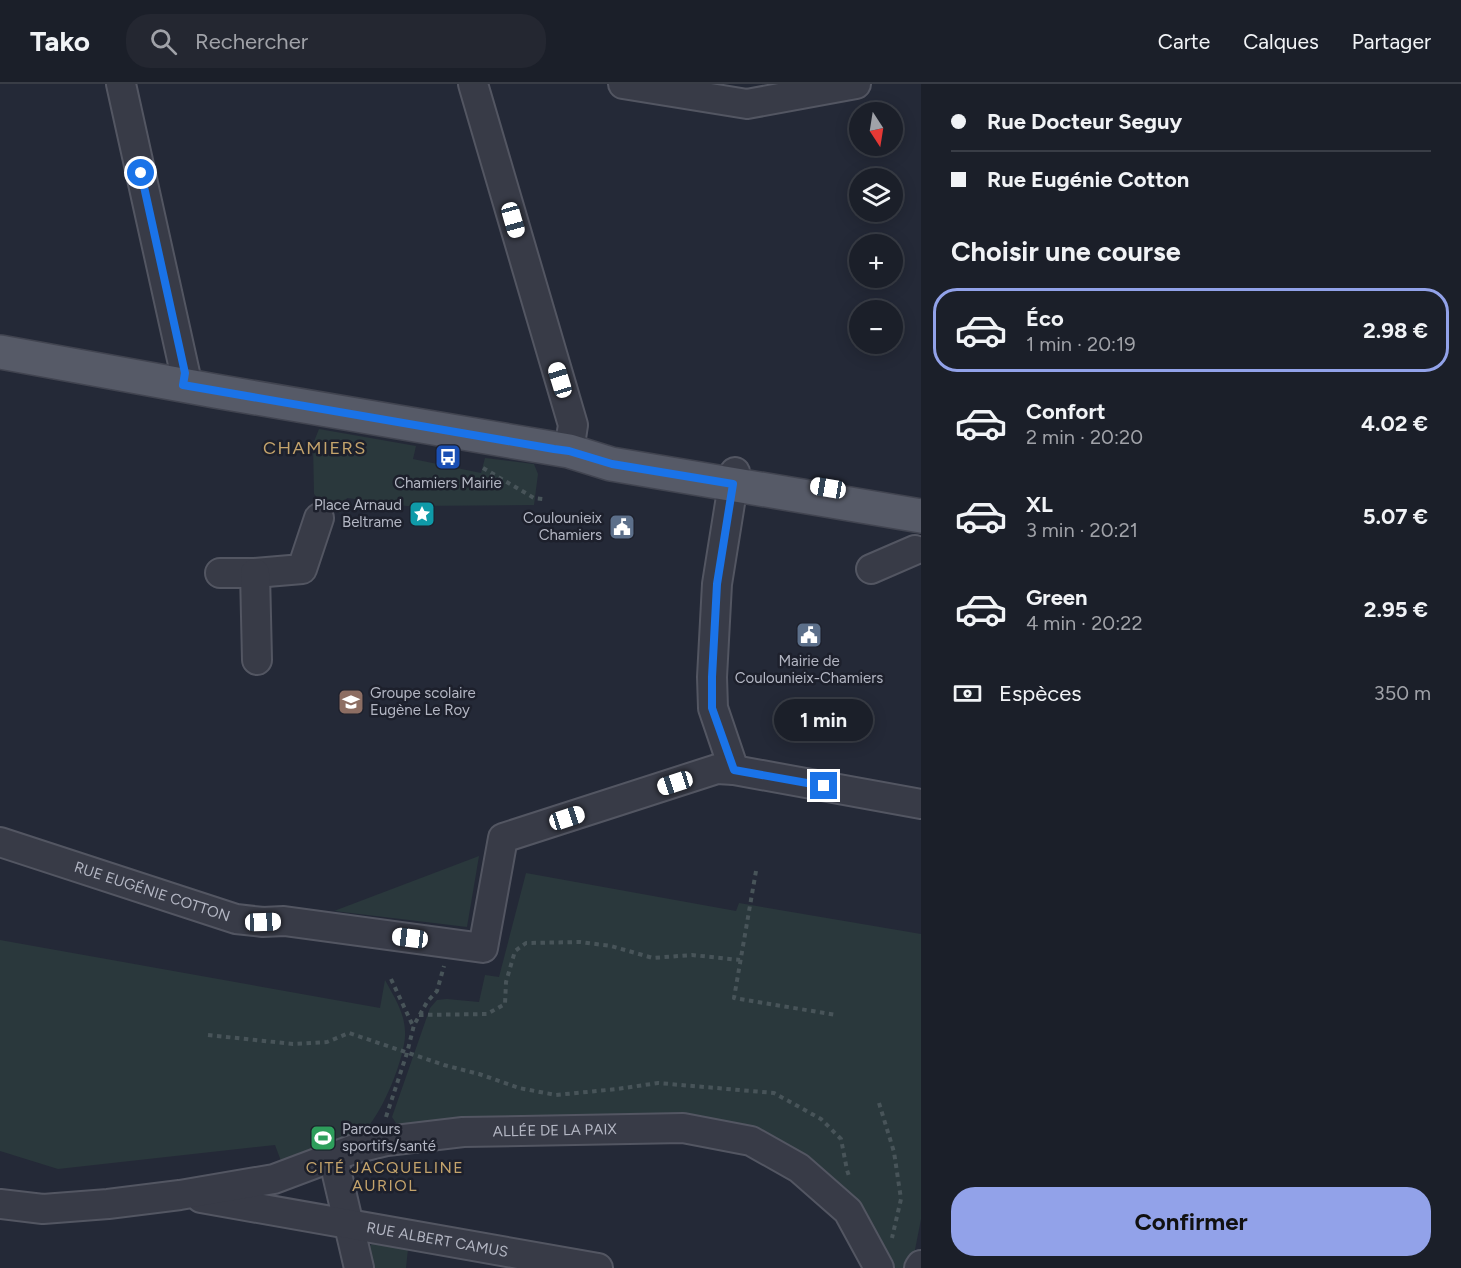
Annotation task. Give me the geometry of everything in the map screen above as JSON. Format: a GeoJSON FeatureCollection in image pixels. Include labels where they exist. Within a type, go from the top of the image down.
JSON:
{"type":"FeatureCollection","features":[{"type":"Feature","properties":{"kind":"main road"},"geometry":{"type":"LineString","coordinates":[[0,352],[569,451],[611,452],[921,517]]}},
{"type":"Feature","properties":{"kind":"main road"},"geometry":{"type":"LineString","coordinates":[[734,478],[921,503]]}},
{"type":"Feature","properties":{"kind":"street"},"geometry":{"type":"LineString","coordinates":[[121,84],[185,373],[183,385]]}},
{"type":"Feature","properties":{"kind":"street"},"geometry":{"type":"LineString","coordinates":[[473,84],[573,425],[569,451]]}},
{"type":"Feature","properties":{"kind":"street"},"geometry":{"type":"LineString","coordinates":[[623,84],[747,104],[856,84]]}},
{"type":"Feature","properties":{"kind":"street"},"geometry":{"type":"LineString","coordinates":[[734,478],[717,584],[712,708],[734,770]]}},
{"type":"Feature","properties":{"kind":"street"},"geometry":{"type":"LineString","coordinates":[[871,569],[918,551],[921,517]]}},
{"type":"Feature","properties":{"kind":"street"},"geometry":{"type":"LineString","coordinates":[[220,573],[255,573],[302,568],[319,518]]}},
{"type":"Feature","properties":{"kind":"street"},"geometry":{"type":"LineString","coordinates":[[255,573],[257,660]]}},
{"type":"Feature","properties":{"kind":"street","name":"RUE EUGÉNIE COTTON"},"geometry":{"type":"LineString","coordinates":[[0,842],[236,919],[263,922],[284,921],[483,948],[503,838],[717,769],[734,770],[921,804]]}},
{"type":"Feature","properties":{"kind":"street","name":"ALLÉE DE LA PAIX"},"geometry":{"type":"LineString","coordinates":[[0,1204],[43,1209],[180,1195],[274,1179],[354,1149],[387,1141],[464,1132],[683,1128],[751,1141],[798,1168],[848,1211],[879,1268]]}},
{"type":"Feature","properties":{"kind":"street"},"geometry":{"type":"LineString","coordinates":[[333,1157],[359,1268]]}},
{"type":"Feature","properties":{"kind":"street","name":"ALLÉE DE LA PAIX"},"geometry":{"type":"LineString","coordinates":[[180,1195],[348,1224]]}},
{"type":"Feature","properties":{"kind":"street","name":"RUE ALBERT CAMUS"},"geometry":{"type":"LineString","coordinates":[[348,1224],[598,1268]]}},
{"type":"Feature","properties":{"kind":"path"},"geometry":{"type":"LineString","coordinates":[[483,468],[534,498],[543,499]]}},
{"type":"Feature","properties":{"kind":"path"},"geometry":{"type":"LineString","coordinates":[[756,871],[734,998],[836,1015]]}},
{"type":"Feature","properties":{"kind":"path"},"geometry":{"type":"LineString","coordinates":[[419,1015],[487,1014],[505,1004],[506,982],[515,951],[526,943],[580,942],[611,946],[653,958],[692,956],[740,960]]}},
{"type":"Feature","properties":{"kind":"path"},"geometry":{"type":"LineString","coordinates":[[387,1141],[386,1117],[413,1027],[427,1002],[437,991],[452,944]]}},
{"type":"Feature","properties":{"kind":"path"},"geometry":{"type":"LineString","coordinates":[[391,979],[413,1027]]}},
{"type":"Feature","properties":{"kind":"path"},"geometry":{"type":"LineString","coordinates":[[208,1035],[293,1044],[327,1042],[349,1033],[519,1088],[556,1095],[658,1083],[774,1093],[821,1119],[841,1139],[850,1180]]}},
{"type":"Feature","properties":{"kind":"path"},"geometry":{"type":"LineString","coordinates":[[879,1103],[894,1152],[902,1199],[891,1240],[885,1234]]}},
{"type":"Feature","properties":{"kind":"shaded area"},"geometry":{"type":"Polygon","coordinates":[[[319,429],[416,446],[413,459],[481,473],[485,458],[534,464],[538,474],[534,505],[407,506],[347,498],[340,513],[324,505],[314,494],[313,444],[319,429]]]}},
{"type":"Feature","properties":{"kind":"shaded area"},"geometry":{"type":"Polygon","coordinates":[[[479,856],[467,927],[334,911],[479,856]]]}},
{"type":"Feature","properties":{"kind":"shaded area"},"geometry":{"type":"Polygon","coordinates":[[[526,873],[736,911],[739,903],[921,934],[921,1219],[913,1260],[908,1268],[885,1268],[752,1135],[400,1129],[392,1117],[430,1008],[437,1000],[479,1002],[485,975],[499,977],[526,873]]]}},
{"type":"Feature","properties":{"kind":"shaded area"},"geometry":{"type":"Polygon","coordinates":[[[0,940],[380,1008],[385,980],[403,1017],[405,1031],[402,1055],[384,1102],[368,1127],[351,1139],[331,1146],[281,1161],[275,1145],[58,1169],[0,1151],[0,940]]]}},
{"type":"Feature","properties":{"kind":"shaded area"},"geometry":{"type":"Polygon","coordinates":[[[372,1244],[408,1249],[406,1268],[368,1268],[364,1251],[372,1244]]]}},
{"type":"Feature","properties":{"kind":"place","name":"Chamiers Mairie"},"geometry":{"type":"Point","coordinates":[448,457]}},
{"type":"Feature","properties":{"kind":"place","name":"Place Arnaud Beltrame"},"geometry":{"type":"Point","coordinates":[422,514]}},
{"type":"Feature","properties":{"kind":"place","name":"Coulounieix Chamiers"},"geometry":{"type":"Point","coordinates":[622,527]}},
{"type":"Feature","properties":{"kind":"place","name":"Mairie de Coulounieix-Chamiers"},"geometry":{"type":"Point","coordinates":[809,635]}},
{"type":"Feature","properties":{"kind":"place","name":"Groupe scolaire Eugène Le Roy"},"geometry":{"type":"Point","coordinates":[351,702]}},
{"type":"Feature","properties":{"kind":"place","name":"Parcours sportifs/santé"},"geometry":{"type":"Point","coordinates":[323,1138]}},
{"type":"Feature","properties":{"kind":"district","name":"CHAMIERS"},"geometry":{"type":"Point","coordinates":[315,448]}},
{"type":"Feature","properties":{"kind":"district","name":"CITÉ JACQUELINE AURIOL"},"geometry":{"type":"Point","coordinates":[385,1176]}},
{"type":"Feature","properties":{"kind":"route"},"geometry":{"type":"LineString","coordinates":[[141,173],[185,373],[183,385],[569,451],[612,464],[733,484],[717,584],[712,708],[734,770],[824,786]]}}]}
